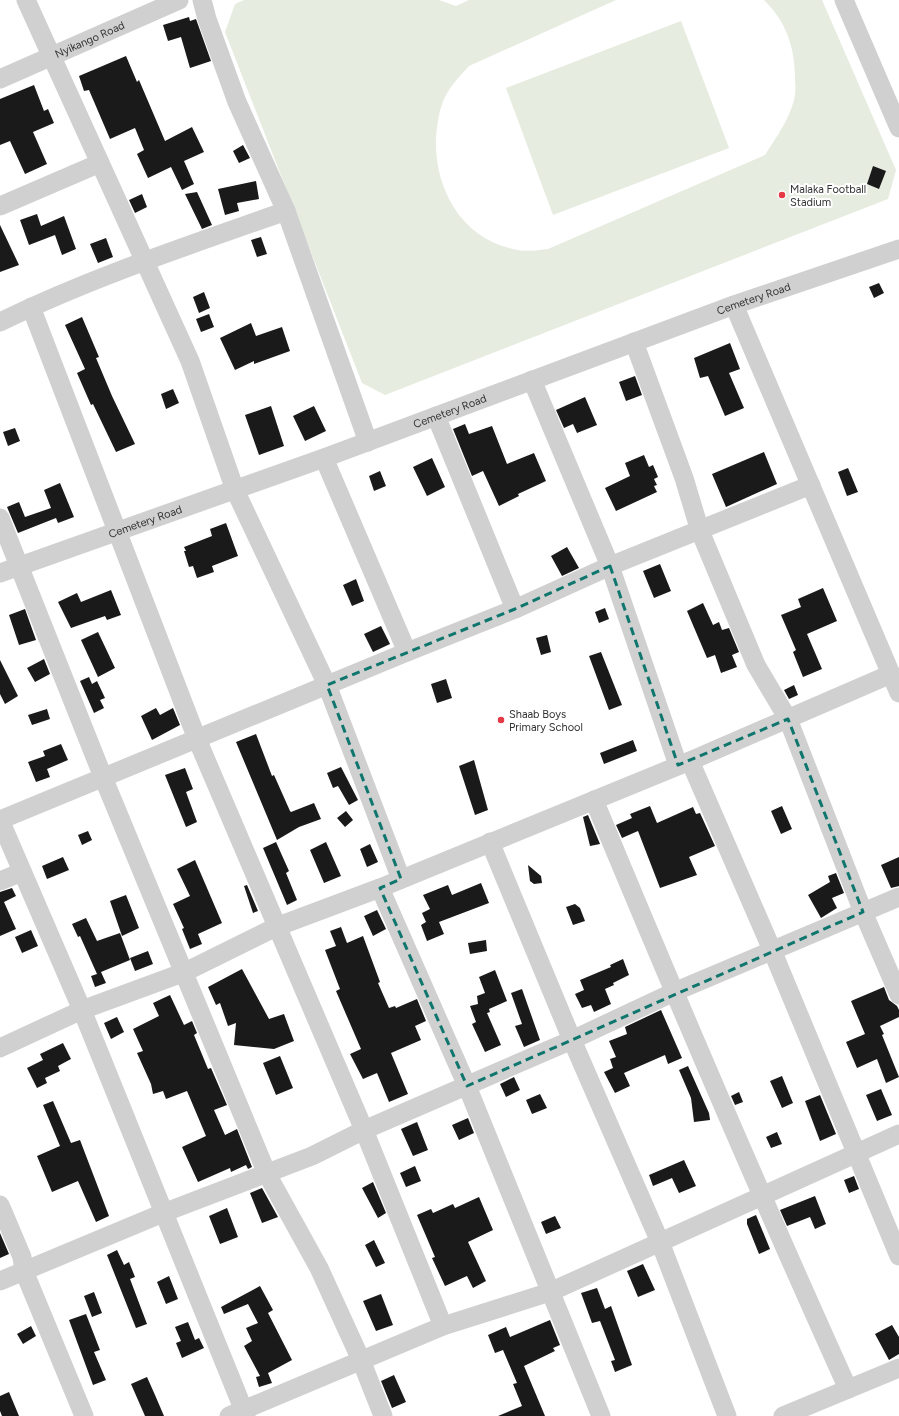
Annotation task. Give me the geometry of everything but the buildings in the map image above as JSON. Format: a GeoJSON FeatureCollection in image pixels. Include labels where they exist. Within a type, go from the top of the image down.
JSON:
{"type":"FeatureCollection","features":[{"type":"Feature","properties":{"kind":"street"},"geometry":{"type":"LineString","coordinates":[[26,0],[190,360],[235,490],[327,685],[401,879]]}},
{"type":"Feature","properties":{"kind":"street","name":"Nyikango Road"},"geometry":{"type":"LineString","coordinates":[[0,79],[179,0]]}},
{"type":"Feature","properties":{"kind":"street"},"geometry":{"type":"LineString","coordinates":[[202,0],[206,19],[237,102],[286,211],[368,442]]}},
{"type":"Feature","properties":{"kind":"street"},"geometry":{"type":"LineString","coordinates":[[844,0],[899,128]]}},
{"type":"Feature","properties":{"kind":"street"},"geometry":{"type":"LineString","coordinates":[[0,206],[100,163]]}},
{"type":"Feature","properties":{"kind":"street"},"geometry":{"type":"LineString","coordinates":[[0,322],[31,307],[144,261],[286,211]]}},
{"type":"Feature","properties":{"kind":"street","name":"Cemetery Road"},"geometry":{"type":"LineString","coordinates":[[0,573],[368,442],[734,305],[899,249]]}},
{"type":"Feature","properties":{"kind":"street"},"geometry":{"type":"LineString","coordinates":[[734,305],[899,693]]}},
{"type":"Feature","properties":{"kind":"street"},"geometry":{"type":"LineString","coordinates":[[31,307],[116,532],[197,739],[364,1130],[443,1326]]}},
{"type":"Feature","properties":{"kind":"street"},"geometry":{"type":"LineString","coordinates":[[634,342],[684,478],[700,531],[756,665],[788,719],[863,912],[899,994]]}},
{"type":"Feature","properties":{"kind":"street"},"geometry":{"type":"LineString","coordinates":[[532,380],[610,566],[684,763],[772,950],[899,1256]]}},
{"type":"Feature","properties":{"kind":"street"},"geometry":{"type":"LineString","coordinates":[[436,416],[515,609]]}},
{"type":"Feature","properties":{"kind":"street"},"geometry":{"type":"LineString","coordinates":[[324,458],[406,652]]}},
{"type":"Feature","properties":{"kind":"street"},"geometry":{"type":"LineString","coordinates":[[811,485],[610,566],[515,609],[406,652],[0,820],[82,1010],[163,1213],[239,1414],[361,1360],[443,1326],[550,1292],[899,1134]]}},
{"type":"Feature","properties":{"kind":"street"},"geometry":{"type":"LineString","coordinates":[[0,518],[103,777],[185,972],[267,1174],[319,1268],[361,1360],[383,1416]]}},
{"type":"Feature","properties":{"kind":"street"},"geometry":{"type":"LineString","coordinates":[[0,1048],[82,1010],[185,972],[276,927],[380,888],[684,763],[891,674]]}},
{"type":"Feature","properties":{"kind":"street"},"geometry":{"type":"LineString","coordinates":[[594,800],[761,1196],[848,1389]]}},
{"type":"Feature","properties":{"kind":"street"},"geometry":{"type":"LineString","coordinates":[[490,842],[572,1040],[660,1242],[727,1416]]}},
{"type":"Feature","properties":{"kind":"street"},"geometry":{"type":"LineString","coordinates":[[0,881],[22,872]]}},
{"type":"Feature","properties":{"kind":"street"},"geometry":{"type":"LineString","coordinates":[[380,888],[467,1086],[601,1416]]}},
{"type":"Feature","properties":{"kind":"street"},"geometry":{"type":"LineString","coordinates":[[0,1281],[163,1213],[312,1156],[364,1130],[572,1040],[674,992],[899,897]]}},
{"type":"Feature","properties":{"kind":"street"},"geometry":{"type":"LineString","coordinates":[[0,1205],[22,1257],[24,1271],[84,1416]]}},
{"type":"Feature","properties":{"kind":"street"},"geometry":{"type":"LineString","coordinates":[[783,1416],[899,1368]]}},
{"type":"Feature","properties":{"kind":"highlighted area"},"geometry":{"type":"Polygon","coordinates":[[[610,566],[678,765],[788,719],[863,912],[467,1086],[380,888],[401,879],[327,685],[515,609],[610,566]]]}},
{"type":"Feature","properties":{"kind":"shaded area","name":"Malaka Football Stadium"},"geometry":{"type":"Polygon","coordinates":[[[244,0],[439,0],[456,6],[469,0],[616,0],[469,66],[447,93],[443,102],[437,128],[437,157],[440,176],[447,194],[456,210],[467,224],[482,236],[499,245],[518,250],[533,251],[548,249],[765,155],[788,118],[794,102],[795,87],[791,44],[783,25],[772,8],[764,0],[822,0],[896,170],[888,199],[385,395],[362,383],[225,32],[235,4],[244,0]]]}},
{"type":"Feature","properties":{"kind":"shaded area"},"geometry":{"type":"Polygon","coordinates":[[[681,21],[729,148],[553,215],[506,88],[681,21]]]}},
{"type":"Feature","properties":{"kind":"place","name":"Malaka Football Stadium"},"geometry":{"type":"Point","coordinates":[782,195]}},
{"type":"Feature","properties":{"kind":"place","name":"Shaab Boys Primary School"},"geometry":{"type":"Point","coordinates":[501,720]}}]}
